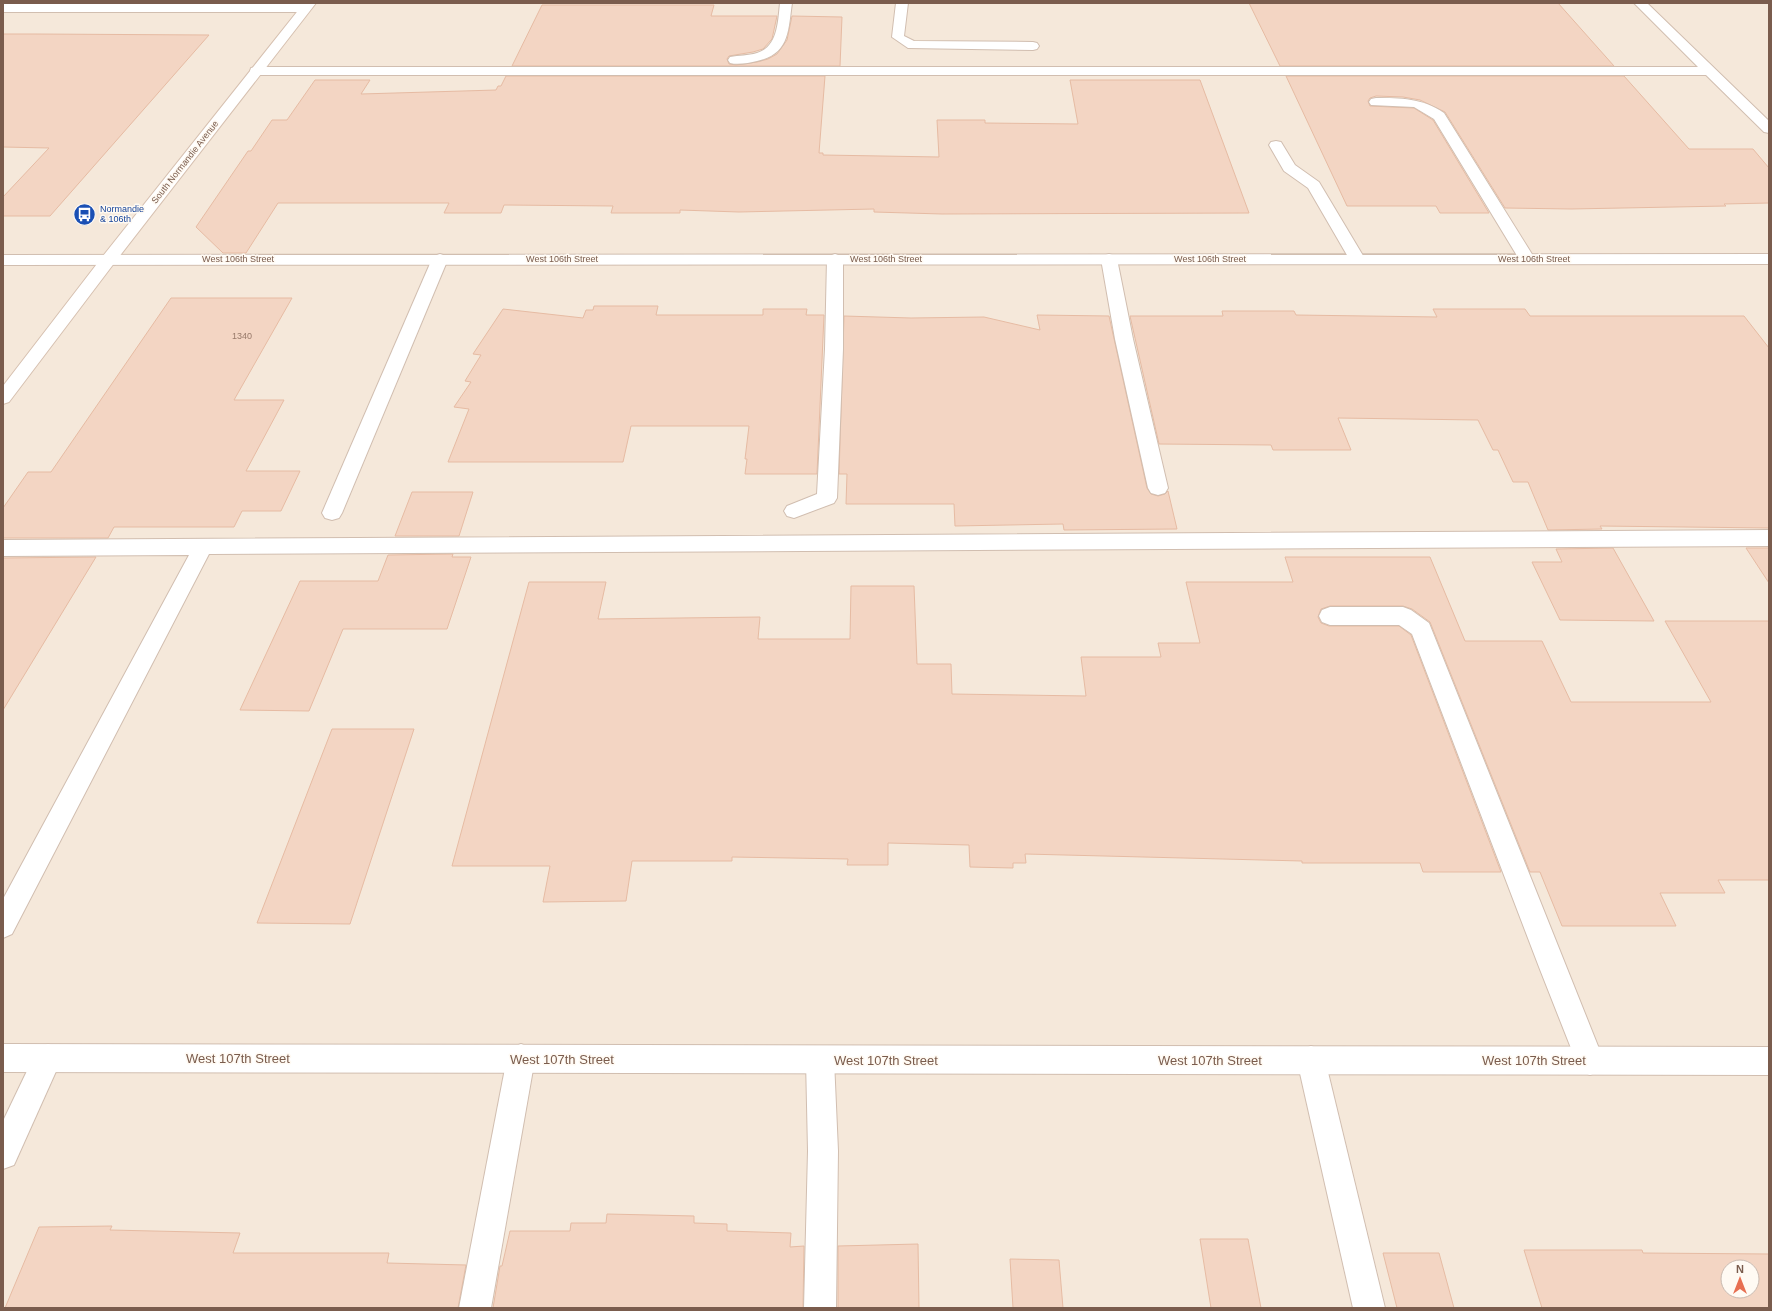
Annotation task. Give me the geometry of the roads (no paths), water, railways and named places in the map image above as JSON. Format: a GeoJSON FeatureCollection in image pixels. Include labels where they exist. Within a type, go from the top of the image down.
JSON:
{"type":"FeatureCollection","features":[{"type":"Feature","properties":{"kind":"street"},"geometry":{"type":"LineString","coordinates":[[729,60],[755,59],[769,54],[775,49],[781,37],[786,3]]}},
{"type":"Feature","properties":{"kind":"street"},"geometry":{"type":"LineString","coordinates":[[902,3],[898,37],[912,45],[1034,46]]}},
{"type":"Feature","properties":{"kind":"street"},"geometry":{"type":"LineString","coordinates":[[1640,3],[1769,129]]}},
{"type":"Feature","properties":{"kind":"street"},"geometry":{"type":"LineString","coordinates":[[3,8],[308,6]]}},
{"type":"Feature","properties":{"kind":"street","name":"South Normandie Avenue"},"geometry":{"type":"LineString","coordinates":[[3,398],[109,259],[308,6]]}},
{"type":"Feature","properties":{"kind":"street"},"geometry":{"type":"LineString","coordinates":[[256,72],[1710,72]]}},
{"type":"Feature","properties":{"kind":"street"},"geometry":{"type":"LineString","coordinates":[[1376,102],[1417,103],[1427,106],[1439,116],[1527,259]]}},
{"type":"Feature","properties":{"kind":"street"},"geometry":{"type":"LineString","coordinates":[[1276,145],[1289,168],[1314,185],[1357,259]]}},
{"type":"Feature","properties":{"kind":"street"},"geometry":{"type":"LineString","coordinates":[[332,513],[440,259]]}},
{"type":"Feature","properties":{"kind":"street"},"geometry":{"type":"LineString","coordinates":[[794,511],[827,498],[834,349],[835,259]]}},
{"type":"Feature","properties":{"kind":"street"},"geometry":{"type":"LineString","coordinates":[[1109,259],[1124,339],[1158,488]]}},
{"type":"Feature","properties":{"kind":"street","name":"West 106th Street"},"geometry":{"type":"LineString","coordinates":[[3,260],[1769,259]]}},
{"type":"Feature","properties":{"kind":"street"},"geometry":{"type":"LineString","coordinates":[[3,548],[1769,538]]}},
{"type":"Feature","properties":{"kind":"street"},"geometry":{"type":"LineString","coordinates":[[3,925],[203,547]]}},
{"type":"Feature","properties":{"kind":"street"},"geometry":{"type":"LineString","coordinates":[[1330,616],[1403,616],[1420,629],[1552,968],[1590,1061]]}},
{"type":"Feature","properties":{"kind":"street","name":"West 107th Street"},"geometry":{"type":"LineString","coordinates":[[3,1058],[1769,1061]]}},
{"type":"Feature","properties":{"kind":"street"},"geometry":{"type":"LineString","coordinates":[[3,1154],[48,1058]]}},
{"type":"Feature","properties":{"kind":"street"},"geometry":{"type":"LineString","coordinates":[[475,1308],[521,1058]]}},
{"type":"Feature","properties":{"kind":"street"},"geometry":{"type":"LineString","coordinates":[[820,1060],[823,1151],[820,1308]]}},
{"type":"Feature","properties":{"kind":"street"},"geometry":{"type":"LineString","coordinates":[[1312,1060],[1369,1308]]}},
{"type":"Feature","properties":{"kind":"place","name":"Normandie & 106th"},"geometry":{"type":"Point","coordinates":[85,214]}}]}
